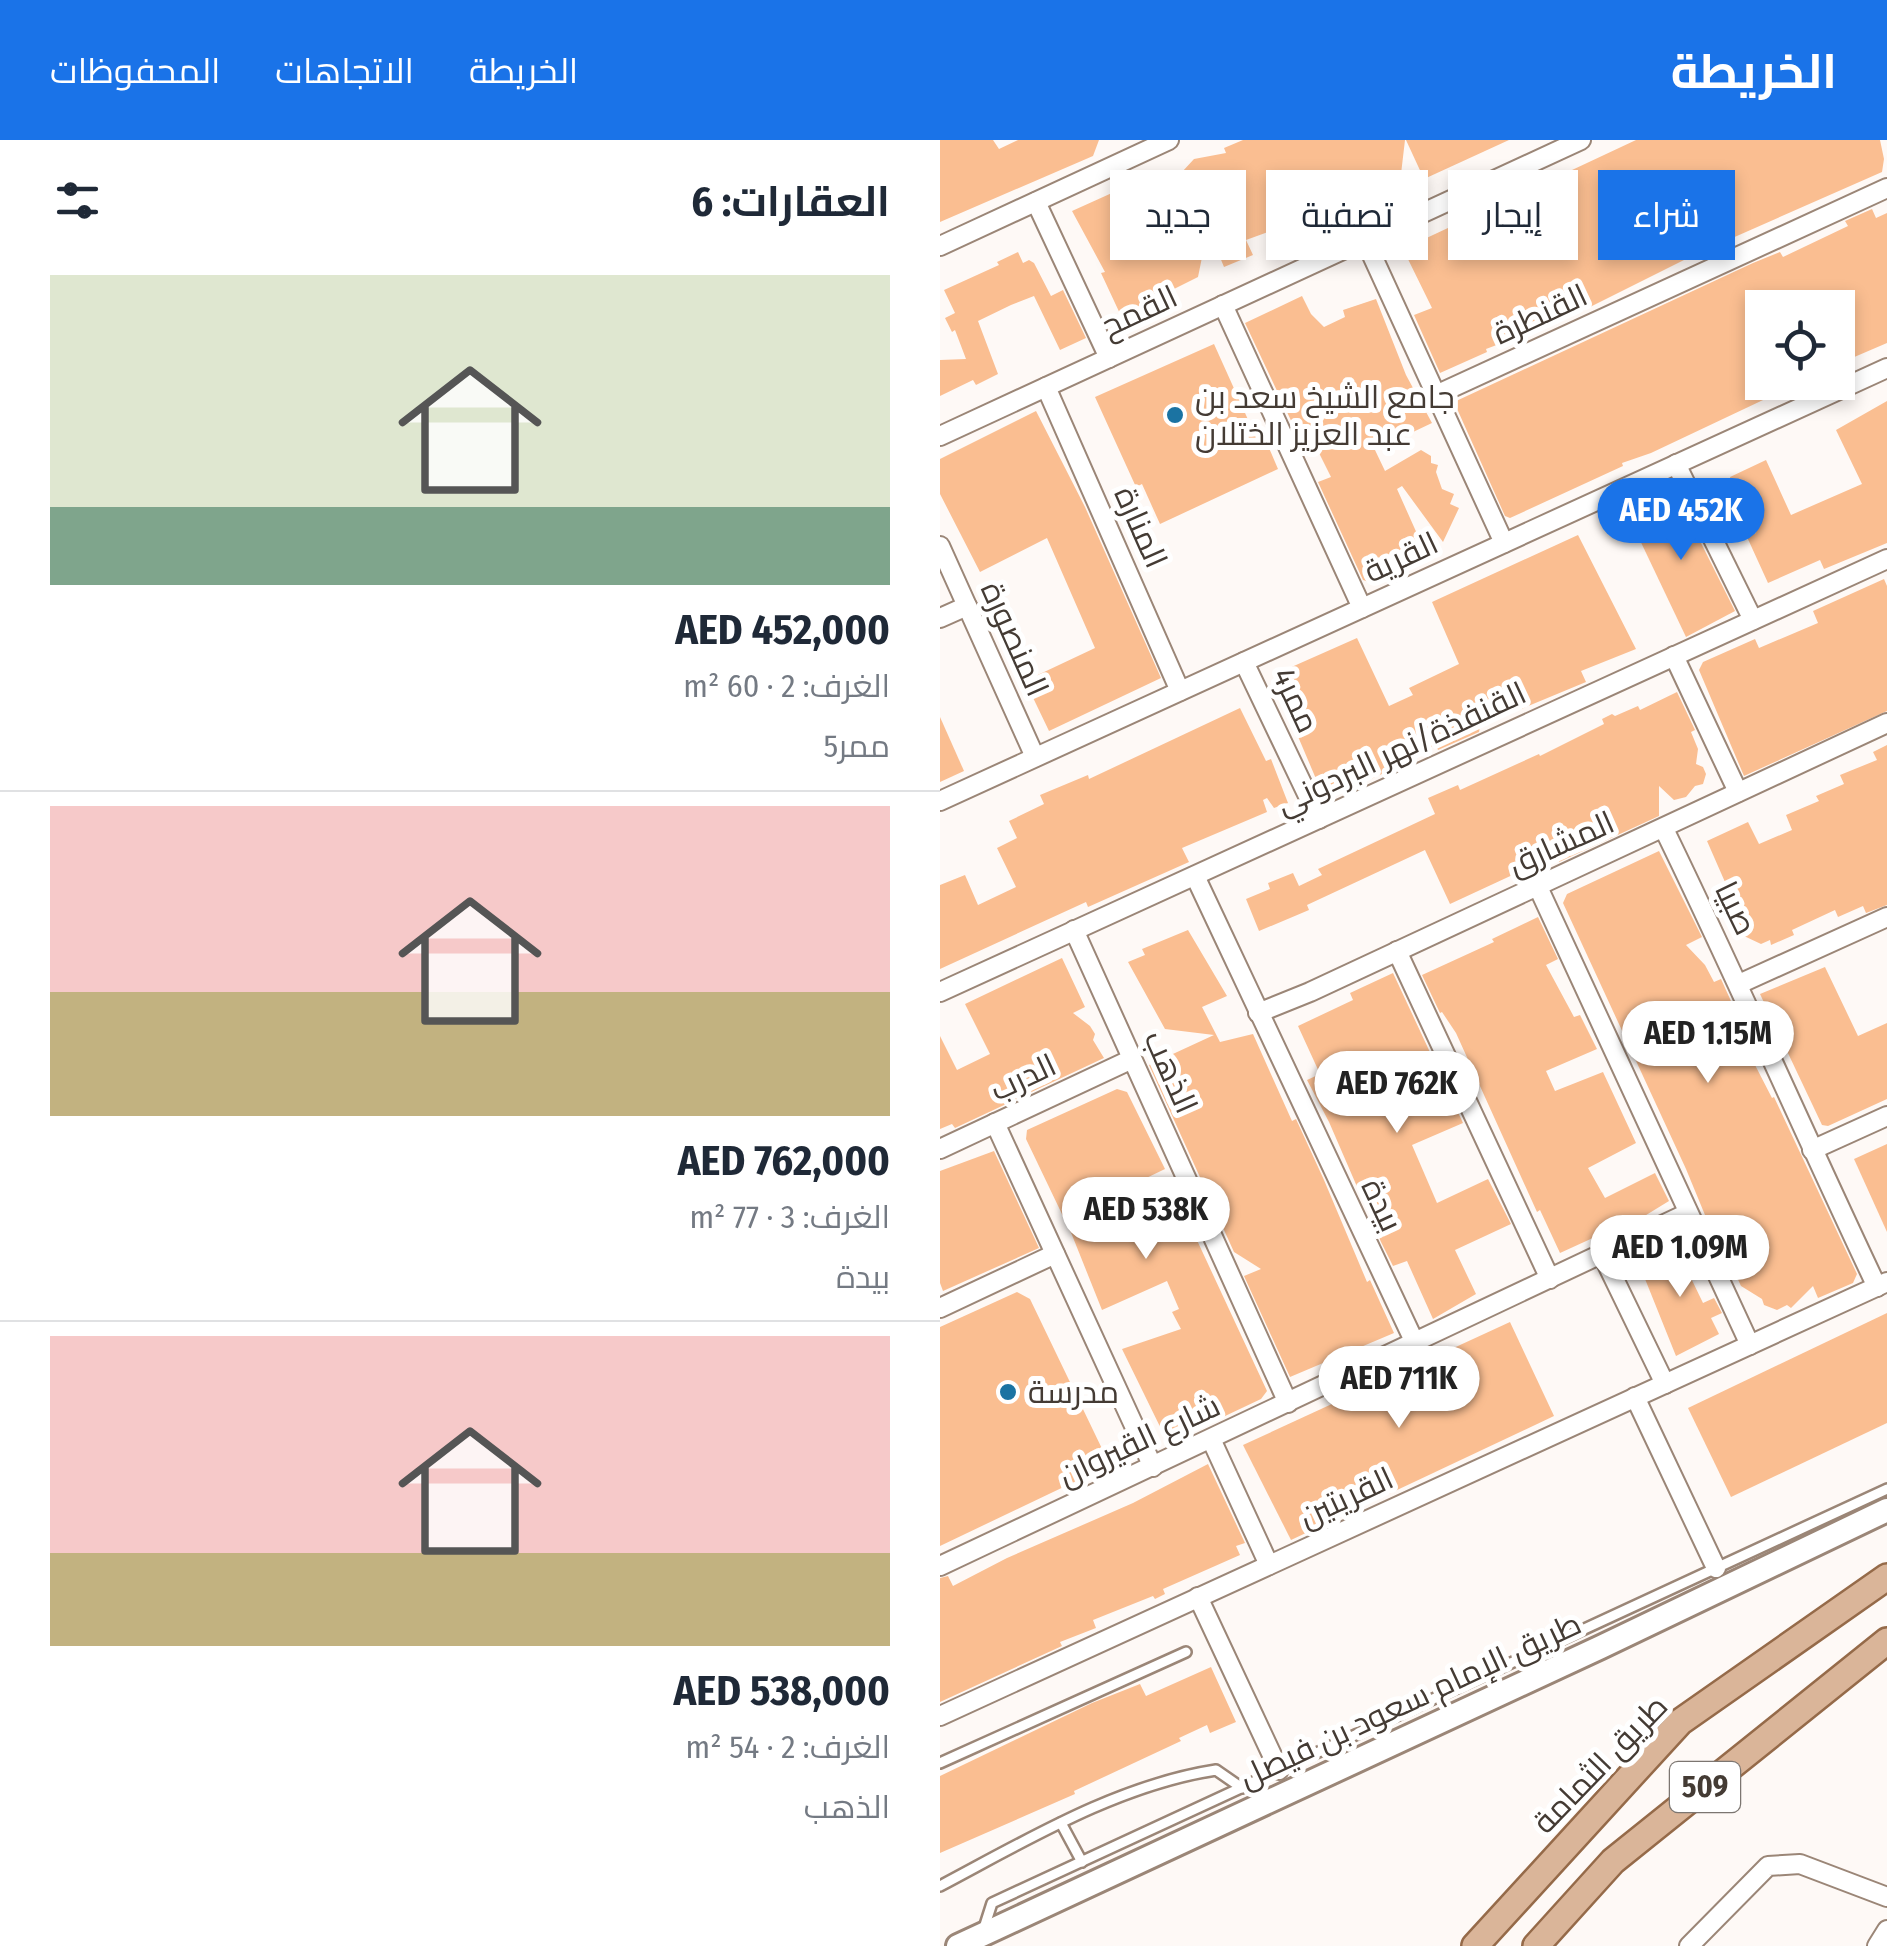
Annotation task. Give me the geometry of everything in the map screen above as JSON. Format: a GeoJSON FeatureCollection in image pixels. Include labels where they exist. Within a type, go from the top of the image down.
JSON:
{"type":"FeatureCollection","features":[{"type":"Feature","properties":{"kind":"main road","name":"طريق الإمام سعود بن فيصل"},"geometry":{"type":"LineString","coordinates":[[956,1946],[1887,1510]]}},
{"type":"Feature","properties":{"kind":"main road","name":"طريق الثمامة"},"geometry":{"type":"LineString","coordinates":[[1475,1946],[1680,1722],[1887,1577]]}},
{"type":"Feature","properties":{"kind":"main road","name":"509"},"geometry":{"type":"LineString","coordinates":[[1536,1946],[1613,1860],[1887,1641]]}},
{"type":"Feature","properties":{"kind":"street"},"geometry":{"type":"LineString","coordinates":[[940,246],[1169,140]]}},
{"type":"Feature","properties":{"kind":"street","name":"القمح"},"geometry":{"type":"LineString","coordinates":[[1428,207],[1541,148],[1581,140]]}},
{"type":"Feature","properties":{"kind":"street","name":"القنطرة"},"geometry":{"type":"LineString","coordinates":[[1436,395],[1887,188]]}},
{"type":"Feature","properties":{"kind":"street"},"geometry":{"type":"LineString","coordinates":[[1036,202],[1109,358]]}},
{"type":"Feature","properties":{"kind":"street","name":"القمح"},"geometry":{"type":"LineString","coordinates":[[940,436],[1322,260]]}},
{"type":"Feature","properties":{"kind":"street"},"geometry":{"type":"LineString","coordinates":[[1374,260],[1504,543]]}},
{"type":"Feature","properties":{"kind":"street"},"geometry":{"type":"LineString","coordinates":[[1223,306],[1362,608]]}},
{"type":"Feature","properties":{"kind":"street","name":"القرية"},"geometry":{"type":"LineString","coordinates":[[940,800],[1887,368]]}},
{"type":"Feature","properties":{"kind":"street","name":"المنارة"},"geometry":{"type":"LineString","coordinates":[[1046,387],[1180,691]]}},
{"type":"Feature","properties":{"kind":"street"},"geometry":{"type":"LineString","coordinates":[[1676,464],[1754,620]]}},
{"type":"Feature","properties":{"kind":"street","name":"المنصورة"},"geometry":{"type":"LineString","coordinates":[[940,546],[1035,757]]}},
{"type":"Feature","properties":{"kind":"street","name":"القنفذة/نهر البردوني"},"geometry":{"type":"LineString","coordinates":[[940,992],[1887,559]]}},
{"type":"Feature","properties":{"kind":"street"},"geometry":{"type":"LineString","coordinates":[[940,618],[967,606]]}},
{"type":"Feature","properties":{"kind":"street"},"geometry":{"type":"LineString","coordinates":[[1674,656],[1738,792]]}},
{"type":"Feature","properties":{"kind":"street","name":"ممر4"},"geometry":{"type":"LineString","coordinates":[[1244,662],[1319,819]]}},
{"type":"Feature","properties":{"kind":"street","name":"المشارق"},"geometry":{"type":"LineString","coordinates":[[1258,1013],[1664,830],[1887,722]]}},
{"type":"Feature","properties":{"kind":"street","name":"صبيا"},"geometry":{"type":"LineString","coordinates":[[1664,830],[1740,984],[1812,1150],[1882,1285]]}},
{"type":"Feature","properties":{"kind":"street","name":"بيدة"},"geometry":{"type":"LineString","coordinates":[[1194,876],[1414,1343]]}},
{"type":"Feature","properties":{"kind":"street"},"geometry":{"type":"LineString","coordinates":[[1538,886],[1750,1345]]}},
{"type":"Feature","properties":{"kind":"street"},"geometry":{"type":"LineString","coordinates":[[1740,984],[1887,917]]}},
{"type":"Feature","properties":{"kind":"street","name":"الذهب"},"geometry":{"type":"LineString","coordinates":[[1074,930],[1288,1403]]}},
{"type":"Feature","properties":{"kind":"street"},"geometry":{"type":"LineString","coordinates":[[1397,950],[1550,1279]]}},
{"type":"Feature","properties":{"kind":"street","name":"الدرب"},"geometry":{"type":"LineString","coordinates":[[940,1150],[1132,1059]]}},
{"type":"Feature","properties":{"kind":"street"},"geometry":{"type":"LineString","coordinates":[[1812,1150],[1887,1116]]}},
{"type":"Feature","properties":{"kind":"street"},"geometry":{"type":"LineString","coordinates":[[996,1123],[1153,1467]]}},
{"type":"Feature","properties":{"kind":"street","name":"شارع القيروان"},"geometry":{"type":"LineString","coordinates":[[940,1566],[1688,1214]]}},
{"type":"Feature","properties":{"kind":"street"},"geometry":{"type":"LineString","coordinates":[[940,1308],[1056,1254]]}},
{"type":"Feature","properties":{"kind":"street"},"geometry":{"type":"LineString","coordinates":[[1602,1254],[1665,1384]]}},
{"type":"Feature","properties":{"kind":"street","name":"القريتين"},"geometry":{"type":"LineString","coordinates":[[940,1716],[1882,1285]]}},
{"type":"Feature","properties":{"kind":"street"},"geometry":{"type":"LineString","coordinates":[[1635,1398],[1716,1568]]}},
{"type":"Feature","properties":{"kind":"street"},"geometry":{"type":"LineString","coordinates":[[1211,1439],[1269,1565]]}},
{"type":"Feature","properties":{"kind":"street"},"geometry":{"type":"LineString","coordinates":[[1198,1597],[1280,1770]]}},
{"type":"Feature","properties":{"kind":"street"},"geometry":{"type":"LineString","coordinates":[[1690,1946],[1768,1866],[1800,1864],[1887,1898]]}},
{"type":"Feature","properties":{"kind":"street"},"geometry":{"type":"LineString","coordinates":[[1877,1946],[1887,1930]]}},
{"type":"Feature","properties":{"kind":"lane"},"geometry":{"type":"LineString","coordinates":[[981,1935],[992,1904],[1887,1488]]}},
{"type":"Feature","properties":{"kind":"lane"},"geometry":{"type":"LineString","coordinates":[[940,1763],[1186,1652]]}},
{"type":"Feature","properties":{"kind":"lane"},"geometry":{"type":"LineString","coordinates":[[940,1886],[1061,1823],[1176,1776],[1216,1770],[1242,1788]]}},
{"type":"Feature","properties":{"kind":"lane"},"geometry":{"type":"LineString","coordinates":[[1061,1823],[1082,1862]]}},
{"type":"Feature","properties":{"kind":"building"},"geometry":{"type":"Polygon","coordinates":[[[940,140],[993,140],[999,149],[1018,140],[1099,140],[1093,156],[940,222],[940,140]]]}},
{"type":"Feature","properties":{"kind":"building"},"geometry":{"type":"Polygon","coordinates":[[[1243,140],[1405,140],[1401,170],[1266,170],[1266,233],[1246,240],[1246,170],[1184,170],[1194,159],[1226,153],[1224,148],[1243,140]]]}},
{"type":"Feature","properties":{"kind":"building"},"geometry":{"type":"Polygon","coordinates":[[[1406,140],[1509,140],[1428,177],[1428,170],[1420,170],[1406,140]]]}},
{"type":"Feature","properties":{"kind":"building"},"geometry":{"type":"Polygon","coordinates":[[[1636,140],[1880,140],[1884,159],[1882,172],[1735,237],[1735,170],[1598,170],[1598,260],[1684,260],[1568,318],[1486,349],[1487,352],[1440,373],[1414,315],[1432,308],[1408,260],[1428,260],[1428,237],[1448,228],[1448,260],[1578,260],[1578,170],[1572,170],[1636,140]]]}},
{"type":"Feature","properties":{"kind":"building"},"geometry":{"type":"Polygon","coordinates":[[[1110,194],[1110,260],[1201,260],[1198,277],[1166,293],[1166,298],[1122,318],[1101,273],[1105,272],[1072,211],[1110,194]]]}},
{"type":"Feature","properties":{"kind":"building"},"geometry":{"type":"Polygon","coordinates":[[[1872,209],[1876,218],[1887,213],[1887,343],[1855,357],[1855,290],[1745,290],[1745,400],[1763,400],[1510,518],[1505,516],[1454,402],[1753,263],[1780,252],[1783,257],[1848,226],[1845,221],[1872,209]]]}},
{"type":"Feature","properties":{"kind":"building"},"geometry":{"type":"Polygon","coordinates":[[[1246,240],[1253,255],[1246,258],[1246,240]]]}},
{"type":"Feature","properties":{"kind":"building"},"geometry":{"type":"Polygon","coordinates":[[[1018,252],[1023,263],[1034,263],[1051,296],[1063,290],[1086,338],[1060,350],[1034,296],[1011,305],[978,321],[998,374],[976,385],[973,380],[940,396],[940,360],[966,359],[955,330],[952,332],[945,318],[955,313],[944,290],[1018,252]]]}},
{"type":"Feature","properties":{"kind":"building"},"geometry":{"type":"Polygon","coordinates":[[[1221,260],[1241,260],[1224,267],[1221,260]]]}},
{"type":"Feature","properties":{"kind":"building"},"geometry":{"type":"Polygon","coordinates":[[[1302,296],[1311,314],[1324,327],[1345,317],[1343,310],[1376,299],[1406,375],[1432,423],[1375,450],[1385,471],[1421,450],[1431,456],[1431,463],[1438,465],[1436,472],[1442,489],[1454,494],[1450,504],[1459,508],[1443,542],[1402,486],[1397,489],[1427,556],[1372,583],[1363,580],[1318,482],[1331,477],[1304,424],[1295,429],[1245,323],[1302,296]]]}},
{"type":"Feature","properties":{"kind":"building","name":"جامع الشيخ سعد بن عبد العزيز الختلان"},"geometry":{"type":"Polygon","coordinates":[[[1214,344],[1259,444],[1266,441],[1278,469],[1160,524],[1142,484],[1136,487],[1095,397],[1214,344]]]}},
{"type":"Feature","properties":{"kind":"building"},"geometry":{"type":"Polygon","coordinates":[[[1887,401],[1887,543],[1824,569],[1820,560],[1768,583],[1747,537],[1756,533],[1735,500],[1730,477],[1766,460],[1791,515],[1862,484],[1836,430],[1887,401]]]}},
{"type":"Feature","properties":{"kind":"building"},"geometry":{"type":"Polygon","coordinates":[[[1036,411],[1085,507],[1161,678],[1049,731],[1025,681],[1095,648],[1047,538],[980,572],[940,494],[940,459],[1036,411]]]}},
{"type":"Feature","properties":{"kind":"building"},"geometry":{"type":"Polygon","coordinates":[[[1674,489],[1735,611],[1686,637],[1627,513],[1674,489]]]}},
{"type":"Feature","properties":{"kind":"building"},"geometry":{"type":"Polygon","coordinates":[[[1578,535],[1636,649],[1581,671],[1586,682],[1480,726],[1479,732],[1438,750],[1436,745],[1406,758],[1408,762],[1325,800],[1274,680],[1278,673],[1357,638],[1389,706],[1413,695],[1409,688],[1459,664],[1432,602],[1578,535]]]}},
{"type":"Feature","properties":{"kind":"building"},"geometry":{"type":"Polygon","coordinates":[[[1884,579],[1887,711],[1744,776],[1699,670],[1703,662],[1755,639],[1759,648],[1818,623],[1813,611],[1884,579]]]}},
{"type":"Feature","properties":{"kind":"building"},"geometry":{"type":"Polygon","coordinates":[[[1677,692],[1695,730],[1691,732],[1698,749],[1696,764],[1706,774],[1703,784],[1695,786],[1686,797],[1674,800],[1659,786],[1659,816],[1559,862],[1556,855],[1450,904],[1425,850],[1307,905],[1309,910],[1259,931],[1246,899],[1270,889],[1268,883],[1293,873],[1299,886],[1322,875],[1318,869],[1435,814],[1428,798],[1458,785],[1460,790],[1540,756],[1604,724],[1602,719],[1612,714],[1638,706],[1640,710],[1677,692]]]}},
{"type":"Feature","properties":{"kind":"building"},"geometry":{"type":"Polygon","coordinates":[[[1240,708],[1266,761],[1271,759],[1288,803],[1274,808],[1267,798],[1263,800],[1267,812],[1182,848],[1189,862],[1088,907],[1086,902],[940,969],[940,885],[965,875],[978,905],[1016,887],[997,848],[1017,838],[1009,821],[1044,804],[1040,795],[1088,775],[1089,779],[1240,708]]]}},
{"type":"Feature","properties":{"kind":"building"},"geometry":{"type":"Polygon","coordinates":[[[940,717],[964,771],[940,782],[940,717]]]}},
{"type":"Feature","properties":{"kind":"building"},"geometry":{"type":"Polygon","coordinates":[[[1887,745],[1887,905],[1866,913],[1863,906],[1838,917],[1835,910],[1792,930],[1794,935],[1771,945],[1770,940],[1761,944],[1744,936],[1736,916],[1739,914],[1707,841],[1748,822],[1759,844],[1792,830],[1786,815],[1819,801],[1816,796],[1844,784],[1840,775],[1877,760],[1873,752],[1887,745]]]}},
{"type":"Feature","properties":{"kind":"building"},"geometry":{"type":"Polygon","coordinates":[[[1659,851],[1702,937],[1686,945],[1705,965],[1714,982],[1721,979],[1759,1063],[1755,1065],[1774,1097],[1857,1274],[1853,1283],[1818,1298],[1813,1286],[1791,1308],[1787,1305],[1777,1310],[1764,1305],[1762,1299],[1741,1286],[1715,1231],[1712,1232],[1563,903],[1567,894],[1659,851]]]}},
{"type":"Feature","properties":{"kind":"building"},"geometry":{"type":"Polygon","coordinates":[[[1538,917],[1558,959],[1546,965],[1574,1017],[1580,1015],[1597,1049],[1546,1071],[1555,1091],[1603,1072],[1636,1143],[1588,1168],[1605,1198],[1655,1173],[1669,1201],[1620,1231],[1560,1253],[1540,1210],[1537,1212],[1456,1033],[1440,1013],[1422,975],[1538,917]]]}},
{"type":"Feature","properties":{"kind":"building"},"geometry":{"type":"Polygon","coordinates":[[[1188,930],[1227,996],[1202,1007],[1220,1042],[1253,1034],[1394,1333],[1290,1377],[1244,1276],[1261,1269],[1234,1252],[1149,1065],[1214,1035],[1165,1029],[1128,962],[1145,955],[1142,949],[1188,930]]]}},
{"type":"Feature","properties":{"kind":"building"},"geometry":{"type":"Polygon","coordinates":[[[1062,958],[1085,1007],[1073,1013],[1090,1026],[1104,1058],[955,1128],[952,1124],[940,1129],[940,1036],[957,1070],[990,1054],[965,1004],[1062,958]]]}},
{"type":"Feature","properties":{"kind":"building"},"geometry":{"type":"Polygon","coordinates":[[[1825,967],[1858,1036],[1887,1023],[1887,1099],[1828,1126],[1822,1125],[1760,994],[1825,967]]]}},
{"type":"Feature","properties":{"kind":"building"},"geometry":{"type":"Polygon","coordinates":[[[1393,973],[1463,1123],[1412,1145],[1437,1203],[1488,1179],[1511,1224],[1455,1250],[1476,1294],[1433,1319],[1407,1261],[1393,1266],[1381,1242],[1307,1080],[1320,1074],[1298,1026],[1353,1000],[1350,993],[1393,973]]]}},
{"type":"Feature","properties":{"kind":"building"},"geometry":{"type":"Polygon","coordinates":[[[1117,1089],[1127,1092],[1165,1169],[1136,1183],[1139,1190],[1128,1217],[1176,1195],[1267,1391],[1261,1399],[1168,1443],[1122,1349],[1181,1329],[1172,1312],[1179,1309],[1167,1281],[1102,1310],[1072,1235],[1026,1139],[1027,1130],[1117,1089]]]}},
{"type":"Feature","properties":{"kind":"building"},"geometry":{"type":"Polygon","coordinates":[[[1887,1144],[1887,1232],[1854,1159],[1887,1144]]]}},
{"type":"Feature","properties":{"kind":"building"},"geometry":{"type":"Polygon","coordinates":[[[994,1151],[1039,1248],[943,1291],[940,1171],[994,1151]]]}},
{"type":"Feature","properties":{"kind":"building"},"geometry":{"type":"Polygon","coordinates":[[[1684,1245],[1696,1271],[1689,1274],[1703,1303],[1714,1298],[1722,1313],[1711,1318],[1719,1334],[1676,1356],[1639,1264],[1684,1245]]]}},
{"type":"Feature","properties":{"kind":"building","name":"مدرسة"},"geometry":{"type":"Polygon","coordinates":[[[1017,1292],[1030,1299],[1106,1457],[1091,1464],[1095,1472],[940,1546],[940,1327],[1017,1292]]]}},
{"type":"Feature","properties":{"kind":"building"},"geometry":{"type":"Polygon","coordinates":[[[1887,1313],[1887,1423],[1731,1497],[1688,1408],[1887,1313]]]}},
{"type":"Feature","properties":{"kind":"building"},"geometry":{"type":"Polygon","coordinates":[[[1510,1322],[1554,1416],[1291,1540],[1243,1445],[1510,1322]]]}},
{"type":"Feature","properties":{"kind":"building"},"geometry":{"type":"Polygon","coordinates":[[[1208,1464],[1245,1543],[1236,1546],[1240,1555],[1163,1589],[1165,1594],[1155,1599],[1153,1596],[1093,1620],[1096,1628],[940,1702],[940,1578],[948,1576],[953,1586],[1208,1464]]]}},
{"type":"Feature","properties":{"kind":"building"},"geometry":{"type":"Polygon","coordinates":[[[1211,1667],[1236,1722],[1210,1733],[1207,1725],[1074,1791],[1075,1794],[940,1853],[940,1776],[1092,1703],[1140,1684],[1146,1696],[1211,1667]]]}},
{"type":"Feature","properties":{"kind":"place","name":"جامع الشيخ سعد بن عبد العزيز الختلان"},"geometry":{"type":"Point","coordinates":[1175,415]}},
{"type":"Feature","properties":{"kind":"place","name":"مدرسة"},"geometry":{"type":"Point","coordinates":[1008,1392]}}]}
